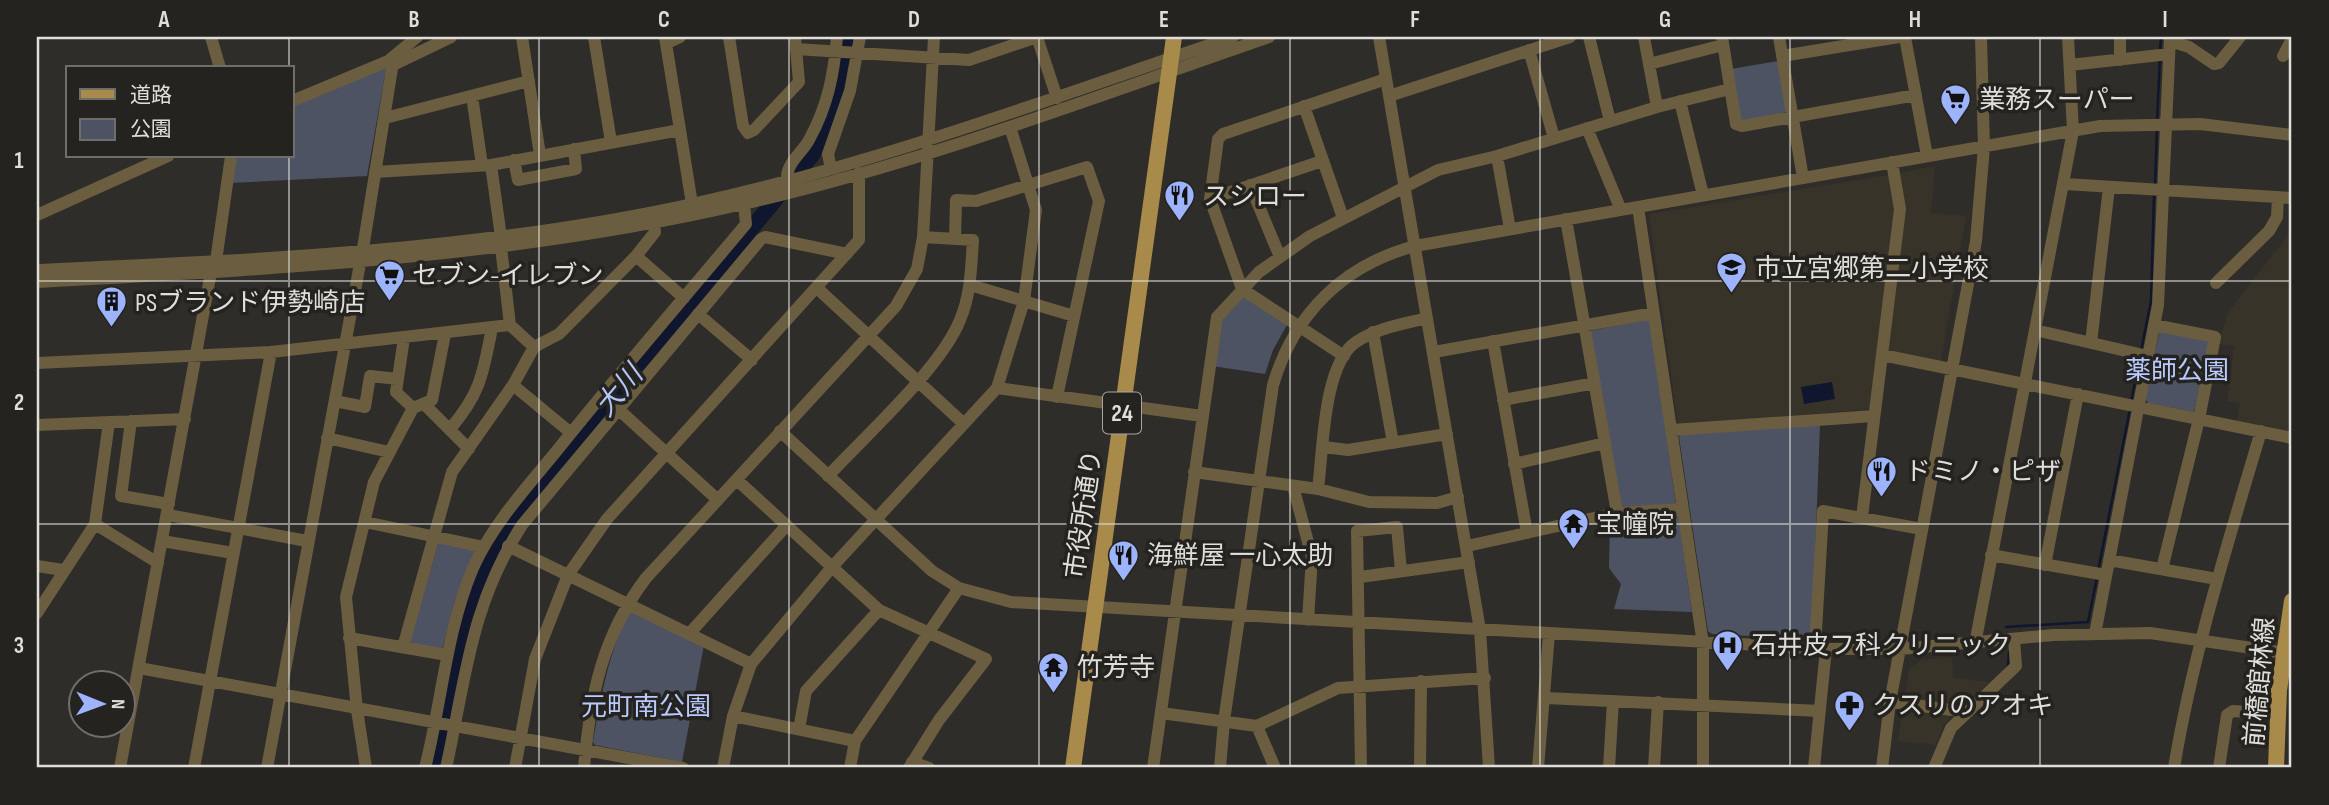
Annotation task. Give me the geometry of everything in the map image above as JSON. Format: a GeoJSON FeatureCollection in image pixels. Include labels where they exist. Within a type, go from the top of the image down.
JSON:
{"type":"FeatureCollection","features":[{"type":"Feature","properties":{"kind":"main road","name":"24"},"geometry":{"type":"LineString","coordinates":[[1170,65],[1174,37]]}},
{"type":"Feature","properties":{"kind":"main road","name":"市役所通り"},"geometry":{"type":"LineString","coordinates":[[1073,768],[1170,65]]}},
{"type":"Feature","properties":{"kind":"main road","name":"前橋館林線"},"geometry":{"type":"LineString","coordinates":[[2276,768],[2278,714],[2288,653],[2292,601]]}},
{"type":"Feature","properties":{"kind":"street"},"geometry":{"type":"LineString","coordinates":[[211,37],[219,66]]}},
{"type":"Feature","properties":{"kind":"street"},"geometry":{"type":"LineString","coordinates":[[267,768],[396,58],[397,37]]}},
{"type":"Feature","properties":{"kind":"street"},"geometry":{"type":"LineString","coordinates":[[396,58],[417,37]]}},
{"type":"Feature","properties":{"kind":"street"},"geometry":{"type":"LineString","coordinates":[[294,101],[450,37]]}},
{"type":"Feature","properties":{"kind":"street"},"geometry":{"type":"LineString","coordinates":[[522,37],[540,155]]}},
{"type":"Feature","properties":{"kind":"street"},"geometry":{"type":"LineString","coordinates":[[594,37],[611,142]]}},
{"type":"Feature","properties":{"kind":"street"},"geometry":{"type":"LineString","coordinates":[[680,37],[666,40],[692,204]]}},
{"type":"Feature","properties":{"kind":"street"},"geometry":{"type":"LineString","coordinates":[[729,37],[743,126],[748,132],[754,130],[799,82],[796,43],[847,51],[969,60],[1037,37],[1057,97]]}},
{"type":"Feature","properties":{"kind":"street"},"geometry":{"type":"LineString","coordinates":[[831,169],[828,154],[850,91],[847,51],[837,37]]}},
{"type":"Feature","properties":{"kind":"street"},"geometry":{"type":"LineString","coordinates":[[784,181],[787,170],[807,144],[847,51],[860,37]]}},
{"type":"Feature","properties":{"kind":"street"},"geometry":{"type":"LineString","coordinates":[[584,768],[602,660],[626,604],[780,431],[870,336],[908,289],[916,269],[923,237],[934,37]]}},
{"type":"Feature","properties":{"kind":"street"},"geometry":{"type":"LineString","coordinates":[[37,282],[360,257],[654,223],[769,198],[927,156],[1170,65],[1233,37]]}},
{"type":"Feature","properties":{"kind":"street"},"geometry":{"type":"LineString","coordinates":[[501,242],[692,204],[831,169],[1057,97],[1269,37]]}},
{"type":"Feature","properties":{"kind":"street"},"geometry":{"type":"LineString","coordinates":[[1379,37],[1480,630],[1489,768]]}},
{"type":"Feature","properties":{"kind":"street"},"geometry":{"type":"LineString","coordinates":[[1389,96],[1570,37]]}},
{"type":"Feature","properties":{"kind":"street"},"geometry":{"type":"LineString","coordinates":[[1589,37],[1610,121]]}},
{"type":"Feature","properties":{"kind":"street"},"geometry":{"type":"LineString","coordinates":[[1644,37],[1657,107]]}},
{"type":"Feature","properties":{"kind":"street"},"geometry":{"type":"LineString","coordinates":[[1779,37],[1803,178]]}},
{"type":"Feature","properties":{"kind":"street"},"geometry":{"type":"LineString","coordinates":[[1782,56],[1829,42],[1899,37]]}},
{"type":"Feature","properties":{"kind":"street"},"geometry":{"type":"LineString","coordinates":[[1905,37],[1927,156]]}},
{"type":"Feature","properties":{"kind":"street"},"geometry":{"type":"LineString","coordinates":[[1882,768],[1890,702],[1976,241],[1984,147],[1981,37]]}},
{"type":"Feature","properties":{"kind":"street"},"geometry":{"type":"LineString","coordinates":[[1975,643],[2024,382],[2065,184],[2073,131],[2068,37]]}},
{"type":"Feature","properties":{"kind":"street"},"geometry":{"type":"LineString","coordinates":[[2120,37],[2120,60]]}},
{"type":"Feature","properties":{"kind":"street"},"geometry":{"type":"LineString","coordinates":[[2070,65],[2120,60],[2170,44],[2189,47],[2214,64],[2219,63],[2239,37]]}},
{"type":"Feature","properties":{"kind":"street"},"geometry":{"type":"LineString","coordinates":[[2283,56],[2292,39]]}},
{"type":"Feature","properties":{"kind":"street"},"geometry":{"type":"LineString","coordinates":[[1649,64],[1722,41],[1736,124],[1792,118],[1916,96]]}},
{"type":"Feature","properties":{"kind":"street"},"geometry":{"type":"LineString","coordinates":[[2095,634],[2158,305],[2170,44]]}},
{"type":"Feature","properties":{"kind":"street"},"geometry":{"type":"LineString","coordinates":[[1529,50],[1554,138]]}},
{"type":"Feature","properties":{"kind":"street"},"geometry":{"type":"LineString","coordinates":[[1344,356],[1242,289],[1210,199],[1218,139],[1223,134],[1386,79]]}},
{"type":"Feature","properties":{"kind":"street"},"geometry":{"type":"LineString","coordinates":[[385,118],[529,80]]}},
{"type":"Feature","properties":{"kind":"street"},"geometry":{"type":"LineString","coordinates":[[1153,768],[1214,321],[1259,272],[1280,257],[1342,218],[1438,170],[1497,156],[1657,107],[1730,89]]}},
{"type":"Feature","properties":{"kind":"street"},"geometry":{"type":"LineString","coordinates":[[472,96],[501,242],[510,325],[534,347]]}},
{"type":"Feature","properties":{"kind":"street"},"geometry":{"type":"LineString","coordinates":[[1679,101],[1703,195]]}},
{"type":"Feature","properties":{"kind":"street"},"geometry":{"type":"LineString","coordinates":[[1304,106],[1342,218]]}},
{"type":"Feature","properties":{"kind":"street"},"geometry":{"type":"LineString","coordinates":[[1220,768],[1224,721],[1273,386],[1281,359],[1298,326],[1321,298],[1353,272],[1386,254],[1415,246],[2073,131],[2166,123],[2238,127],[2292,135]]}},
{"type":"Feature","properties":{"kind":"street"},"geometry":{"type":"LineString","coordinates":[[723,768],[733,716],[751,664],[832,567],[997,388],[1024,301],[1036,210],[1010,127]]}},
{"type":"Feature","properties":{"kind":"street"},"geometry":{"type":"LineString","coordinates":[[1587,128],[1621,210]]}},
{"type":"Feature","properties":{"kind":"street"},"geometry":{"type":"LineString","coordinates":[[375,172],[486,165],[680,130]]}},
{"type":"Feature","properties":{"kind":"street"},"geometry":{"type":"LineString","coordinates":[[514,160],[517,180],[576,169],[574,149]]}},
{"type":"Feature","properties":{"kind":"street"},"geometry":{"type":"LineString","coordinates":[[1497,156],[1510,229]]}},
{"type":"Feature","properties":{"kind":"street"},"geometry":{"type":"LineString","coordinates":[[37,215],[164,158]]}},
{"type":"Feature","properties":{"kind":"street"},"geometry":{"type":"LineString","coordinates":[[120,768],[231,158]]}},
{"type":"Feature","properties":{"kind":"street"},"geometry":{"type":"LineString","coordinates":[[1210,199],[1322,161]]}},
{"type":"Feature","properties":{"kind":"street"},"geometry":{"type":"LineString","coordinates":[[1862,517],[1900,209],[1892,162]]}},
{"type":"Feature","properties":{"kind":"street"},"geometry":{"type":"LineString","coordinates":[[955,239],[956,200],[976,201],[1030,187],[1087,167],[1099,201],[1057,397]]}},
{"type":"Feature","properties":{"kind":"street"},"geometry":{"type":"LineString","coordinates":[[516,768],[535,659],[568,575],[607,519],[859,240],[859,173]]}},
{"type":"Feature","properties":{"kind":"street"},"geometry":{"type":"LineString","coordinates":[[2065,184],[2292,198]]}},
{"type":"Feature","properties":{"kind":"street"},"geometry":{"type":"LineString","coordinates":[[1250,186],[1280,257]]}},
{"type":"Feature","properties":{"kind":"street"},"geometry":{"type":"LineString","coordinates":[[2091,343],[2109,187]]}},
{"type":"Feature","properties":{"kind":"street"},"geometry":{"type":"LineString","coordinates":[[2216,283],[2269,231],[2277,217],[2278,197]]}},
{"type":"Feature","properties":{"kind":"street"},"geometry":{"type":"LineString","coordinates":[[425,768],[447,655],[466,588],[484,547],[504,516],[571,433],[746,224],[744,204]]}},
{"type":"Feature","properties":{"kind":"street"},"geometry":{"type":"LineString","coordinates":[[1638,207],[1703,644],[1703,768]]}},
{"type":"Feature","properties":{"kind":"street"},"geometry":{"type":"LineString","coordinates":[[1566,219],[1617,513]]}},
{"type":"Feature","properties":{"kind":"street"},"geometry":{"type":"LineString","coordinates":[[403,647],[447,482],[513,385],[534,347],[559,334],[636,256],[655,232],[654,223]]}},
{"type":"Feature","properties":{"kind":"street"},"geometry":{"type":"LineString","coordinates":[[446,768],[478,615],[509,547],[618,409],[765,237],[847,254]]}},
{"type":"Feature","properties":{"kind":"street"},"geometry":{"type":"LineString","coordinates":[[828,476],[950,341],[963,311],[970,285],[973,240],[923,237]]}},
{"type":"Feature","properties":{"kind":"street"},"geometry":{"type":"LineString","coordinates":[[636,256],[684,298]]}},
{"type":"Feature","properties":{"kind":"street"},"geometry":{"type":"LineString","coordinates":[[37,270],[213,267]]}},
{"type":"Feature","properties":{"kind":"street"},"geometry":{"type":"LineString","coordinates":[[970,285],[1074,316]]}},
{"type":"Feature","properties":{"kind":"street"},"geometry":{"type":"LineString","coordinates":[[817,288],[964,424]]}},
{"type":"Feature","properties":{"kind":"street"},"geometry":{"type":"LineString","coordinates":[[1433,352],[1585,323],[1654,313]]}},
{"type":"Feature","properties":{"kind":"street"},"geometry":{"type":"LineString","coordinates":[[698,314],[752,360]]}},
{"type":"Feature","properties":{"kind":"street"},"geometry":{"type":"LineString","coordinates":[[1318,489],[1335,372],[1344,356],[1354,344],[1373,332],[1427,318]]}},
{"type":"Feature","properties":{"kind":"street"},"geometry":{"type":"LineString","coordinates":[[37,363],[271,352],[510,325]]}},
{"type":"Feature","properties":{"kind":"street"},"geometry":{"type":"LineString","coordinates":[[2154,325],[2215,337],[2199,419],[2162,569]]}},
{"type":"Feature","properties":{"kind":"street"},"geometry":{"type":"LineString","coordinates":[[450,429],[468,408],[480,387],[492,328]]}},
{"type":"Feature","properties":{"kind":"street"},"geometry":{"type":"LineString","coordinates":[[2035,330],[2148,356]]}},
{"type":"Feature","properties":{"kind":"street"},"geometry":{"type":"LineString","coordinates":[[1373,332],[1393,443]]}},
{"type":"Feature","properties":{"kind":"street"},"geometry":{"type":"LineString","coordinates":[[366,768],[356,710],[346,597],[374,482],[389,452],[419,407],[432,400],[445,334]]}},
{"type":"Feature","properties":{"kind":"street"},"geometry":{"type":"LineString","coordinates":[[404,338],[396,392],[450,429],[469,449]]}},
{"type":"Feature","properties":{"kind":"street"},"geometry":{"type":"LineString","coordinates":[[1493,341],[1527,533]]}},
{"type":"Feature","properties":{"kind":"street"},"geometry":{"type":"LineString","coordinates":[[194,768],[271,352]]}},
{"type":"Feature","properties":{"kind":"street"},"geometry":{"type":"LineString","coordinates":[[1882,355],[2292,438]]}},
{"type":"Feature","properties":{"kind":"street"},"geometry":{"type":"LineString","coordinates":[[335,401],[365,407],[370,376],[398,379]]}},
{"type":"Feature","properties":{"kind":"street"},"geometry":{"type":"LineString","coordinates":[[1503,400],[1595,383]]}},
{"type":"Feature","properties":{"kind":"street"},"geometry":{"type":"LineString","coordinates":[[513,385],[571,433]]}},
{"type":"Feature","properties":{"kind":"street"},"geometry":{"type":"LineString","coordinates":[[997,388],[1202,415]]}},
{"type":"Feature","properties":{"kind":"street"},"geometry":{"type":"LineString","coordinates":[[2045,565],[2078,394]]}},
{"type":"Feature","properties":{"kind":"street"},"geometry":{"type":"LineString","coordinates":[[618,409],[718,500]]}},
{"type":"Feature","properties":{"kind":"street"},"geometry":{"type":"LineString","coordinates":[[1672,430],[1874,416]]}},
{"type":"Feature","properties":{"kind":"street"},"geometry":{"type":"LineString","coordinates":[[37,425],[185,419]]}},
{"type":"Feature","properties":{"kind":"street"},"geometry":{"type":"LineString","coordinates":[[131,421],[121,496],[238,527],[307,541]]}},
{"type":"Feature","properties":{"kind":"street"},"geometry":{"type":"LineString","coordinates":[[37,613],[94,524],[109,422]]}},
{"type":"Feature","properties":{"kind":"street"},"geometry":{"type":"LineString","coordinates":[[780,431],[922,564],[959,588],[1011,602],[1095,609],[1820,649],[1900,649],[2014,639],[2150,633],[2288,653]]}},
{"type":"Feature","properties":{"kind":"street"},"geometry":{"type":"LineString","coordinates":[[2174,768],[2185,699],[2200,639],[2261,431]]}},
{"type":"Feature","properties":{"kind":"street"},"geometry":{"type":"LineString","coordinates":[[1324,447],[1348,450],[1447,434]]}},
{"type":"Feature","properties":{"kind":"street"},"geometry":{"type":"LineString","coordinates":[[327,438],[389,452]]}},
{"type":"Feature","properties":{"kind":"street"},"geometry":{"type":"LineString","coordinates":[[1514,464],[1605,443]]}},
{"type":"Feature","properties":{"kind":"street"},"geometry":{"type":"LineString","coordinates":[[1194,472],[1318,489],[1368,502],[1437,503],[1458,497]]}},
{"type":"Feature","properties":{"kind":"street"},"geometry":{"type":"LineString","coordinates":[[737,480],[879,610],[986,659],[939,720],[910,765],[929,768]]}},
{"type":"Feature","properties":{"kind":"street"},"geometry":{"type":"LineString","coordinates":[[1293,486],[1312,557],[1308,620]]}},
{"type":"Feature","properties":{"kind":"street"},"geometry":{"type":"LineString","coordinates":[[1467,546],[1617,513],[1683,509]]}},
{"type":"Feature","properties":{"kind":"street"},"geometry":{"type":"LineString","coordinates":[[1814,768],[1820,711],[1821,514],[1823,511],[1923,529]]}},
{"type":"Feature","properties":{"kind":"street"},"geometry":{"type":"LineString","coordinates":[[365,522],[484,547]]}},
{"type":"Feature","properties":{"kind":"street"},"geometry":{"type":"LineString","coordinates":[[94,524],[158,563]]}},
{"type":"Feature","properties":{"kind":"street"},"geometry":{"type":"LineString","coordinates":[[689,634],[787,525]]}},
{"type":"Feature","properties":{"kind":"street"},"geometry":{"type":"LineString","coordinates":[[1361,768],[1357,622],[1360,577],[1355,535],[1357,531],[1394,526],[1401,571]]}},
{"type":"Feature","properties":{"kind":"street"},"geometry":{"type":"LineString","coordinates":[[162,541],[233,553]]}},
{"type":"Feature","properties":{"kind":"street"},"geometry":{"type":"LineString","coordinates":[[509,547],[751,664]]}},
{"type":"Feature","properties":{"kind":"street"},"geometry":{"type":"LineString","coordinates":[[1991,555],[2106,575]]}},
{"type":"Feature","properties":{"kind":"street"},"geometry":{"type":"LineString","coordinates":[[2109,559],[2217,579]]}},
{"type":"Feature","properties":{"kind":"street"},"geometry":{"type":"LineString","coordinates":[[1360,577],[1469,562]]}},
{"type":"Feature","properties":{"kind":"street"},"geometry":{"type":"LineString","coordinates":[[37,566],[63,570]]}},
{"type":"Feature","properties":{"kind":"street"},"geometry":{"type":"LineString","coordinates":[[850,768],[855,741],[959,588]]}},
{"type":"Feature","properties":{"kind":"street"},"geometry":{"type":"LineString","coordinates":[[799,730],[806,691],[879,610]]}},
{"type":"Feature","properties":{"kind":"street"},"geometry":{"type":"LineString","coordinates":[[1538,768],[1546,698],[1549,634]]}},
{"type":"Feature","properties":{"kind":"street"},"geometry":{"type":"LineString","coordinates":[[349,638],[447,655]]}},
{"type":"Feature","properties":{"kind":"street"},"geometry":{"type":"LineString","coordinates":[[1934,768],[1951,728],[2016,666],[2014,639]]}},
{"type":"Feature","properties":{"kind":"street"},"geometry":{"type":"LineString","coordinates":[[139,668],[683,768]]}},
{"type":"Feature","properties":{"kind":"street"},"geometry":{"type":"LineString","coordinates":[[1161,713],[1257,726],[1338,688],[1485,678]]}},
{"type":"Feature","properties":{"kind":"street"},"geometry":{"type":"LineString","coordinates":[[1420,768],[1421,681]]}},
{"type":"Feature","properties":{"kind":"street"},"geometry":{"type":"LineString","coordinates":[[1546,698],[1820,711]]}},
{"type":"Feature","properties":{"kind":"street"},"geometry":{"type":"LineString","coordinates":[[1609,768],[1613,701]]}},
{"type":"Feature","properties":{"kind":"street"},"geometry":{"type":"LineString","coordinates":[[1654,768],[1658,702]]}},
{"type":"Feature","properties":{"kind":"street"},"geometry":{"type":"LineString","coordinates":[[1890,702],[1968,712]]}},
{"type":"Feature","properties":{"kind":"street"},"geometry":{"type":"LineString","coordinates":[[2219,768],[2227,715],[2232,711],[2278,714]]}},
{"type":"Feature","properties":{"kind":"street"},"geometry":{"type":"LineString","coordinates":[[733,716],[855,741]]}},
{"type":"Feature","properties":{"kind":"street"},"geometry":{"type":"LineString","coordinates":[[1257,726],[1275,768]]}},
{"type":"Feature","properties":{"kind":"shaded area"},"geometry":{"type":"Polygon","coordinates":[[[1935,166],[1931,213],[1966,216],[1941,362],[1886,353],[1898,173],[1935,166]]]}},
{"type":"Feature","properties":{"kind":"shaded area"},"geometry":{"type":"Polygon","coordinates":[[[1889,175],[1895,209],[1871,409],[1678,425],[1649,214],[1889,175]]]}},
{"type":"Feature","properties":{"kind":"shaded area"},"geometry":{"type":"Polygon","coordinates":[[[2292,230],[2292,434],[2236,422],[2240,403],[2227,401],[2234,346],[2218,344],[2228,312],[2292,230]]]}},
{"type":"Feature","properties":{"kind":"shaded area"},"geometry":{"type":"Polygon","coordinates":[[[1832,382],[1835,399],[1804,404],[1801,387],[1832,382]]]}},
{"type":"Feature","properties":{"kind":"shaded area"},"geometry":{"type":"Polygon","coordinates":[[[1952,657],[1953,678],[1989,682],[1962,707],[1905,700],[1909,669],[1921,660],[1952,657]]]}},
{"type":"Feature","properties":{"kind":"shaded area"},"geometry":{"type":"Polygon","coordinates":[[[1903,708],[1953,714],[1943,726],[1936,745],[1898,741],[1903,708]]]}},
{"type":"Feature","properties":{"kind":"green space"},"geometry":{"type":"Polygon","coordinates":[[[1778,61],[1787,112],[1743,123],[1739,120],[1731,69],[1778,61]]]}},
{"type":"Feature","properties":{"kind":"green space"},"geometry":{"type":"Polygon","coordinates":[[[383,67],[386,69],[367,176],[230,183],[234,158],[294,158],[294,104],[383,67]]]}},
{"type":"Feature","properties":{"kind":"green space"},"geometry":{"type":"Polygon","coordinates":[[[1243,294],[1288,323],[1273,350],[1265,374],[1212,366],[1219,322],[1243,294]]]}},
{"type":"Feature","properties":{"kind":"green space"},"geometry":{"type":"Polygon","coordinates":[[[1650,319],[1676,505],[1620,507],[1590,331],[1650,319]]]}},
{"type":"Feature","properties":{"kind":"green space","name":"薬師公園"},"geometry":{"type":"Polygon","coordinates":[[[2160,330],[2206,339],[2209,343],[2194,412],[2148,403],[2145,398],[2160,330]]]}},
{"type":"Feature","properties":{"kind":"green space"},"geometry":{"type":"Polygon","coordinates":[[[1820,423],[1812,639],[1712,634],[1708,631],[1679,437],[1681,433],[1820,423]]]}},
{"type":"Feature","properties":{"kind":"green space"},"geometry":{"type":"Polygon","coordinates":[[[1678,513],[1692,612],[1614,609],[1621,584],[1609,568],[1610,519],[1678,513]]]}},
{"type":"Feature","properties":{"kind":"green space"},"geometry":{"type":"Polygon","coordinates":[[[439,541],[475,548],[476,553],[455,600],[442,650],[409,645],[439,541]]]}},
{"type":"Feature","properties":{"kind":"green space","name":"元町南公園"},"geometry":{"type":"Polygon","coordinates":[[[633,611],[704,645],[682,762],[595,745],[593,742],[610,660],[629,612],[633,611]]]}},
{"type":"Feature","properties":{"kind":"waterway","name":"大川"},"geometry":{"type":"LineString","coordinates":[[434,768],[460,637],[475,591],[494,549],[578,439],[812,155],[833,111],[846,37]]}},
{"type":"Feature","properties":{"kind":"waterway"},"geometry":{"type":"LineString","coordinates":[[2160,51],[2161,37]]}},
{"type":"Feature","properties":{"kind":"waterway"},"geometry":{"type":"LineString","coordinates":[[2157,121],[2160,58]]}},
{"type":"Feature","properties":{"kind":"waterway"},"geometry":{"type":"LineString","coordinates":[[2155,184],[2157,127]]}},
{"type":"Feature","properties":{"kind":"waterway"},"geometry":{"type":"LineString","coordinates":[[2141,351],[2151,301],[2154,194]]}},
{"type":"Feature","properties":{"kind":"waterway"},"geometry":{"type":"LineString","coordinates":[[2131,402],[2140,357]]}},
{"type":"Feature","properties":{"kind":"waterway"},"geometry":{"type":"LineString","coordinates":[[2098,571],[2130,409]]}},
{"type":"Feature","properties":{"kind":"waterway"},"geometry":{"type":"LineString","coordinates":[[2006,627],[2088,622],[2097,577]]}},
{"type":"Feature","properties":{"kind":"waterway"},"geometry":{"type":"LineString","coordinates":[[2008,667],[2009,652]]}},
{"type":"Feature","properties":{"kind":"place","name":"業務スーパー"},"geometry":{"type":"Point","coordinates":[1956,126]}},
{"type":"Feature","properties":{"kind":"place","name":"スシロー"},"geometry":{"type":"Point","coordinates":[1180,223]}},
{"type":"Feature","properties":{"kind":"place","name":"市立宮郷第二小学校"},"geometry":{"type":"Point","coordinates":[1732,295]}},
{"type":"Feature","properties":{"kind":"place","name":"セブン-イレブン"},"geometry":{"type":"Point","coordinates":[389,302]}},
{"type":"Feature","properties":{"kind":"place","name":"PSブランド伊勢崎店"},"geometry":{"type":"Point","coordinates":[112,329]}},
{"type":"Feature","properties":{"kind":"place","name":"ドミノ・ピザ"},"geometry":{"type":"Point","coordinates":[1882,498]}},
{"type":"Feature","properties":{"kind":"place","name":"宝幢院"},"geometry":{"type":"Point","coordinates":[1573,551]}},
{"type":"Feature","properties":{"kind":"place","name":"海鮮屋 一心太助"},"geometry":{"type":"Point","coordinates":[1124,582]}},
{"type":"Feature","properties":{"kind":"place","name":"石井皮フ科クリニック"},"geometry":{"type":"Point","coordinates":[1728,672]}},
{"type":"Feature","properties":{"kind":"place","name":"竹芳寺"},"geometry":{"type":"Point","coordinates":[1054,694]}},
{"type":"Feature","properties":{"kind":"place","name":"クスリのアオキ"},"geometry":{"type":"Point","coordinates":[1849,732]}}]}
